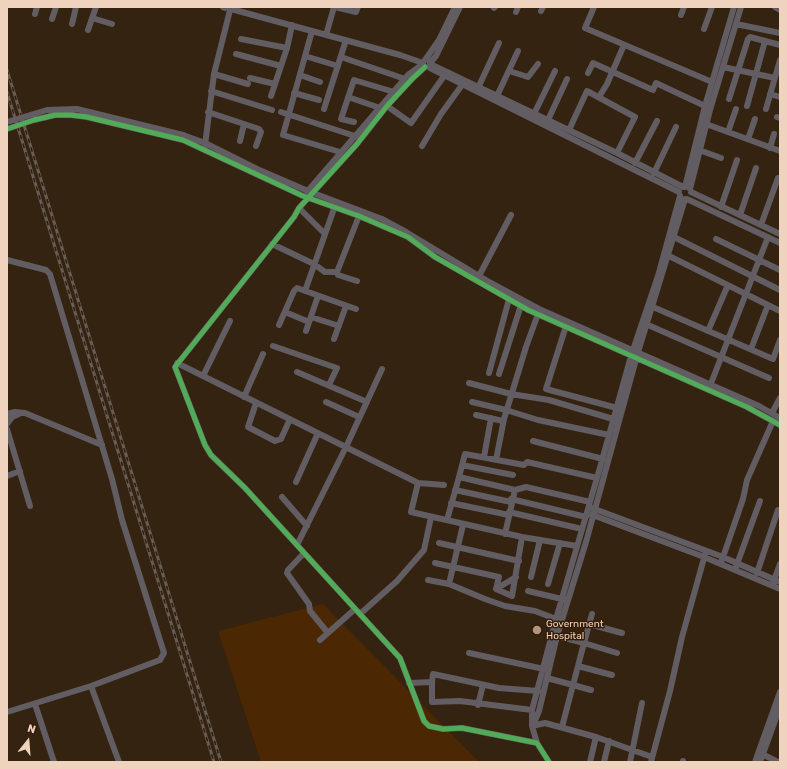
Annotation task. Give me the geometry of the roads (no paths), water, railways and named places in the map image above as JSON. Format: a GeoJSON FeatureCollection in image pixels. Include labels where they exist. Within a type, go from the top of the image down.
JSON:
{"type":"FeatureCollection","features":[{"type":"Feature","properties":{"kind":"street"},"geometry":{"type":"LineString","coordinates":[[35,14],[37,7]]}},
{"type":"Feature","properties":{"kind":"street"},"geometry":{"type":"LineString","coordinates":[[52,19],[56,7]]}},
{"type":"Feature","properties":{"kind":"street"},"geometry":{"type":"LineString","coordinates":[[72,24],[76,7]]}},
{"type":"Feature","properties":{"kind":"street"},"geometry":{"type":"LineString","coordinates":[[88,7],[95,8],[88,30]]}},
{"type":"Feature","properties":{"kind":"street"},"geometry":{"type":"LineString","coordinates":[[327,33],[334,7],[356,12],[358,7]]}},
{"type":"Feature","properties":{"kind":"street"},"geometry":{"type":"LineString","coordinates":[[384,107],[394,92],[416,67],[426,64],[455,7]]}},
{"type":"Feature","properties":{"kind":"street"},"geometry":{"type":"LineString","coordinates":[[308,194],[384,107],[426,64],[436,56],[460,7]]}},
{"type":"Feature","properties":{"kind":"street"},"geometry":{"type":"LineString","coordinates":[[594,7],[585,28],[712,82]]}},
{"type":"Feature","properties":{"kind":"street"},"geometry":{"type":"LineString","coordinates":[[681,15],[684,7]]}},
{"type":"Feature","properties":{"kind":"street"},"geometry":{"type":"LineString","coordinates":[[704,29],[712,7]]}},
{"type":"Feature","properties":{"kind":"street"},"geometry":{"type":"LineString","coordinates":[[705,554],[593,516],[589,509],[616,408],[635,354],[648,325],[669,256],[705,106],[734,7]]}},
{"type":"Feature","properties":{"kind":"street"},"geometry":{"type":"LineString","coordinates":[[549,762],[538,743],[532,726],[532,710],[582,529],[658,276],[699,150],[741,7]]}},
{"type":"Feature","properties":{"kind":"street"},"geometry":{"type":"LineString","coordinates":[[775,7],[780,10]]}},
{"type":"Feature","properties":{"kind":"street"},"geometry":{"type":"LineString","coordinates":[[229,9],[401,51],[497,96],[780,243]]}},
{"type":"Feature","properties":{"kind":"street"},"geometry":{"type":"LineString","coordinates":[[229,9],[312,31],[327,33],[426,64],[444,76],[462,85],[569,130],[654,173],[685,193],[740,215],[780,234]]}},
{"type":"Feature","properties":{"kind":"street"},"geometry":{"type":"LineString","coordinates":[[205,146],[210,91],[229,9]]}},
{"type":"Feature","properties":{"kind":"street"},"geometry":{"type":"LineString","coordinates":[[92,18],[112,24]]}},
{"type":"Feature","properties":{"kind":"street"},"geometry":{"type":"LineString","coordinates":[[736,24],[780,33]]}},
{"type":"Feature","properties":{"kind":"street"},"geometry":{"type":"LineString","coordinates":[[271,96],[287,48],[292,26]]}},
{"type":"Feature","properties":{"kind":"street"},"geometry":{"type":"LineString","coordinates":[[312,31],[294,93],[284,113],[283,135],[340,152]]}},
{"type":"Feature","properties":{"kind":"street"},"geometry":{"type":"LineString","coordinates":[[730,99],[748,39],[750,37],[780,45]]}},
{"type":"Feature","properties":{"kind":"street"},"geometry":{"type":"LineString","coordinates":[[241,39],[287,48]]}},
{"type":"Feature","properties":{"kind":"street"},"geometry":{"type":"LineString","coordinates":[[324,109],[346,40]]}},
{"type":"Feature","properties":{"kind":"street"},"geometry":{"type":"LineString","coordinates":[[747,106],[765,41]]}},
{"type":"Feature","properties":{"kind":"street"},"geometry":{"type":"LineString","coordinates":[[478,88],[499,43]]}},
{"type":"Feature","properties":{"kind":"street"},"geometry":{"type":"LineString","coordinates":[[599,97],[624,45]]}},
{"type":"Feature","properties":{"kind":"street"},"geometry":{"type":"LineString","coordinates":[[497,96],[518,51]]}},
{"type":"Feature","properties":{"kind":"street"},"geometry":{"type":"LineString","coordinates":[[236,54],[281,66]]}},
{"type":"Feature","properties":{"kind":"street"},"geometry":{"type":"LineString","coordinates":[[305,56],[338,66]]}},
{"type":"Feature","properties":{"kind":"street"},"geometry":{"type":"LineString","coordinates":[[340,58],[405,79]]}},
{"type":"Feature","properties":{"kind":"street"},"geometry":{"type":"LineString","coordinates":[[766,109],[780,60]]}},
{"type":"Feature","properties":{"kind":"street"},"geometry":{"type":"LineString","coordinates":[[588,72],[593,63],[653,90],[656,84],[705,106]]}},
{"type":"Feature","properties":{"kind":"street"},"geometry":{"type":"LineString","coordinates":[[509,71],[528,77],[538,64]]}},
{"type":"Feature","properties":{"kind":"street"},"geometry":{"type":"LineString","coordinates":[[723,67],[775,78]]}},
{"type":"Feature","properties":{"kind":"street"},"geometry":{"type":"LineString","coordinates":[[533,116],[555,71]]}},
{"type":"Feature","properties":{"kind":"street"},"geometry":{"type":"LineString","coordinates":[[214,74],[249,81],[275,84]]}},
{"type":"Feature","properties":{"kind":"street"},"geometry":{"type":"LineString","coordinates":[[300,75],[320,82]]}},
{"type":"Feature","properties":{"kind":"street"},"geometry":{"type":"LineString","coordinates":[[348,97],[384,107],[411,124],[444,76]]}},
{"type":"Feature","properties":{"kind":"street"},"geometry":{"type":"LineString","coordinates":[[548,120],[567,79]]}},
{"type":"Feature","properties":{"kind":"street"},"geometry":{"type":"LineString","coordinates":[[354,122],[340,118],[354,80],[394,92]]}},
{"type":"Feature","properties":{"kind":"street"},"geometry":{"type":"LineString","coordinates":[[422,146],[441,114],[462,85]]}},
{"type":"Feature","properties":{"kind":"street"},"geometry":{"type":"LineString","coordinates":[[210,91],[272,110]]}},
{"type":"Feature","properties":{"kind":"street"},"geometry":{"type":"LineString","coordinates":[[569,130],[587,91],[635,117],[617,154]]}},
{"type":"Feature","properties":{"kind":"street"},"geometry":{"type":"LineString","coordinates":[[294,93],[319,100]]}},
{"type":"Feature","properties":{"kind":"street"},"geometry":{"type":"LineString","coordinates":[[770,94],[780,97]]}},
{"type":"Feature","properties":{"kind":"street"},"geometry":{"type":"LineString","coordinates":[[7,122],[47,110],[77,109],[183,137],[308,194],[382,219],[479,276],[538,314],[635,354]]}},
{"type":"Feature","properties":{"kind":"street"},"geometry":{"type":"LineString","coordinates":[[728,132],[736,109]]}},
{"type":"Feature","properties":{"kind":"street"},"geometry":{"type":"LineString","coordinates":[[208,112],[260,130],[256,146]]}},
{"type":"Feature","properties":{"kind":"street"},"geometry":{"type":"LineString","coordinates":[[284,113],[358,137]]}},
{"type":"Feature","properties":{"kind":"street"},"geometry":{"type":"LineString","coordinates":[[7,129],[55,115],[71,115],[183,137]]}},
{"type":"Feature","properties":{"kind":"street"},"geometry":{"type":"LineString","coordinates":[[748,139],[755,119]]}},
{"type":"Feature","properties":{"kind":"street"},"geometry":{"type":"LineString","coordinates":[[635,163],[657,121]]}},
{"type":"Feature","properties":{"kind":"street"},"geometry":{"type":"LineString","coordinates":[[240,141],[244,124]]}},
{"type":"Feature","properties":{"kind":"street"},"geometry":{"type":"LineString","coordinates":[[706,124],[780,151]]}},
{"type":"Feature","properties":{"kind":"street"},"geometry":{"type":"LineString","coordinates":[[654,173],[676,127]]}},
{"type":"Feature","properties":{"kind":"street"},"geometry":{"type":"LineString","coordinates":[[770,148],[774,134]]}},
{"type":"Feature","properties":{"kind":"street"},"geometry":{"type":"LineString","coordinates":[[358,137],[340,152],[272,244],[175,367],[210,455],[245,488],[400,658],[424,721],[429,726],[443,729],[462,728],[538,743]]}},
{"type":"Feature","properties":{"kind":"street"},"geometry":{"type":"LineString","coordinates":[[699,150],[721,158]]}},
{"type":"Feature","properties":{"kind":"street"},"geometry":{"type":"LineString","coordinates":[[721,207],[737,160]]}},
{"type":"Feature","properties":{"kind":"street"},"geometry":{"type":"LineString","coordinates":[[740,215],[756,168]]}},
{"type":"Feature","properties":{"kind":"street"},"geometry":{"type":"LineString","coordinates":[[761,225],[778,178]]}},
{"type":"Feature","properties":{"kind":"street"},"geometry":{"type":"LineString","coordinates":[[336,204],[359,216],[408,237],[435,257],[509,299],[772,413],[780,418]]}},
{"type":"Feature","properties":{"kind":"street"},"geometry":{"type":"LineString","coordinates":[[305,291],[336,204]]}},
{"type":"Feature","properties":{"kind":"street"},"geometry":{"type":"LineString","coordinates":[[300,207],[325,234]]}},
{"type":"Feature","properties":{"kind":"street"},"geometry":{"type":"LineString","coordinates":[[479,276],[511,215]]}},
{"type":"Feature","properties":{"kind":"street"},"geometry":{"type":"LineString","coordinates":[[337,272],[359,216]]}},
{"type":"Feature","properties":{"kind":"street"},"geometry":{"type":"LineString","coordinates":[[674,237],[780,290]]}},
{"type":"Feature","properties":{"kind":"street"},"geometry":{"type":"LineString","coordinates":[[710,387],[720,357],[768,237]]}},
{"type":"Feature","properties":{"kind":"street"},"geometry":{"type":"LineString","coordinates":[[716,239],[780,270]]}},
{"type":"Feature","properties":{"kind":"street"},"geometry":{"type":"LineString","coordinates":[[272,244],[314,264],[325,272],[337,272],[338,275],[357,281]]}},
{"type":"Feature","properties":{"kind":"street"},"geometry":{"type":"LineString","coordinates":[[669,256],[780,311]]}},
{"type":"Feature","properties":{"kind":"street"},"geometry":{"type":"LineString","coordinates":[[7,260],[49,272],[102,445],[122,520],[164,653],[160,660],[91,686],[7,712]]}},
{"type":"Feature","properties":{"kind":"street"},"geometry":{"type":"LineString","coordinates":[[708,331],[728,285]]}},
{"type":"Feature","properties":{"kind":"street"},"geometry":{"type":"LineString","coordinates":[[279,325],[296,289],[356,309]]}},
{"type":"Feature","properties":{"kind":"street"},"geometry":{"type":"LineString","coordinates":[[306,331],[318,296]]}},
{"type":"Feature","properties":{"kind":"street"},"geometry":{"type":"LineString","coordinates":[[489,373],[509,299]]}},
{"type":"Feature","properties":{"kind":"street"},"geometry":{"type":"LineString","coordinates":[[499,374],[521,303]]}},
{"type":"Feature","properties":{"kind":"street"},"geometry":{"type":"LineString","coordinates":[[751,349],[768,305]]}},
{"type":"Feature","properties":{"kind":"street"},"geometry":{"type":"LineString","coordinates":[[334,339],[346,306]]}},
{"type":"Feature","properties":{"kind":"street"},"geometry":{"type":"LineString","coordinates":[[653,307],[773,359],[780,340]]}},
{"type":"Feature","properties":{"kind":"street"},"geometry":{"type":"LineString","coordinates":[[285,312],[310,320],[339,326]]}},
{"type":"Feature","properties":{"kind":"street"},"geometry":{"type":"LineString","coordinates":[[496,460],[506,410],[538,314]]}},
{"type":"Feature","properties":{"kind":"street"},"geometry":{"type":"LineString","coordinates":[[203,376],[230,321]]}},
{"type":"Feature","properties":{"kind":"street"},"geometry":{"type":"LineString","coordinates":[[648,325],[769,378]]}},
{"type":"Feature","properties":{"kind":"street"},"geometry":{"type":"LineString","coordinates":[[566,326],[546,390],[616,408]]}},
{"type":"Feature","properties":{"kind":"street"},"geometry":{"type":"LineString","coordinates":[[273,346],[337,368],[329,385]]}},
{"type":"Feature","properties":{"kind":"street"},"geometry":{"type":"LineString","coordinates":[[244,397],[263,354]]}},
{"type":"Feature","properties":{"kind":"street"},"geometry":{"type":"LineString","coordinates":[[177,363],[418,483],[444,485]]}},
{"type":"Feature","properties":{"kind":"street"},"geometry":{"type":"LineString","coordinates":[[297,545],[346,447],[382,369]]}},
{"type":"Feature","properties":{"kind":"street"},"geometry":{"type":"LineString","coordinates":[[297,372],[367,402]]}},
{"type":"Feature","properties":{"kind":"street"},"geometry":{"type":"LineString","coordinates":[[469,382],[511,394],[549,400],[613,419]]}},
{"type":"Feature","properties":{"kind":"street"},"geometry":{"type":"LineString","coordinates":[[710,387],[780,425]]}},
{"type":"Feature","properties":{"kind":"street"},"geometry":{"type":"LineString","coordinates":[[772,413],[780,398]]}},
{"type":"Feature","properties":{"kind":"street"},"geometry":{"type":"LineString","coordinates":[[326,402],[359,417]]}},
{"type":"Feature","properties":{"kind":"street"},"geometry":{"type":"LineString","coordinates":[[472,402],[506,410],[538,420],[609,435]]}},
{"type":"Feature","properties":{"kind":"street"},"geometry":{"type":"LineString","coordinates":[[256,403],[248,427],[275,441],[281,439],[290,419]]}},
{"type":"Feature","properties":{"kind":"street"},"geometry":{"type":"LineString","coordinates":[[7,414],[22,412],[102,445]]}},
{"type":"Feature","properties":{"kind":"street"},"geometry":{"type":"LineString","coordinates":[[7,424],[12,417],[22,412]]}},
{"type":"Feature","properties":{"kind":"street"},"geometry":{"type":"LineString","coordinates":[[476,415],[503,421]]}},
{"type":"Feature","properties":{"kind":"street"},"geometry":{"type":"LineString","coordinates":[[484,457],[491,418]]}},
{"type":"Feature","properties":{"kind":"street"},"geometry":{"type":"LineString","coordinates":[[722,561],[743,499],[747,480],[773,421]]}},
{"type":"Feature","properties":{"kind":"street"},"geometry":{"type":"LineString","coordinates":[[7,429],[30,506]]}},
{"type":"Feature","properties":{"kind":"street"},"geometry":{"type":"LineString","coordinates":[[296,482],[318,434]]}},
{"type":"Feature","properties":{"kind":"street"},"geometry":{"type":"LineString","coordinates":[[533,441],[602,459]]}},
{"type":"Feature","properties":{"kind":"street"},"geometry":{"type":"LineString","coordinates":[[7,453],[14,451]]}},
{"type":"Feature","properties":{"kind":"street"},"geometry":{"type":"LineString","coordinates":[[446,520],[465,454],[524,465],[527,462],[597,478]]}},
{"type":"Feature","properties":{"kind":"street"},"geometry":{"type":"LineString","coordinates":[[462,465],[513,475]]}},
{"type":"Feature","properties":{"kind":"street"},"geometry":{"type":"LineString","coordinates":[[7,476],[20,471]]}},
{"type":"Feature","properties":{"kind":"street"},"geometry":{"type":"LineString","coordinates":[[459,478],[515,490],[526,487],[589,509],[756,574],[775,582],[780,588]]}},
{"type":"Feature","properties":{"kind":"street"},"geometry":{"type":"LineString","coordinates":[[418,483],[411,512],[522,538],[578,546]]}},
{"type":"Feature","properties":{"kind":"street"},"geometry":{"type":"LineString","coordinates":[[455,490],[511,501],[589,509]]}},
{"type":"Feature","properties":{"kind":"street"},"geometry":{"type":"LineString","coordinates":[[504,534],[511,501],[515,490]]}},
{"type":"Feature","properties":{"kind":"street"},"geometry":{"type":"LineString","coordinates":[[282,497],[307,526]]}},
{"type":"Feature","properties":{"kind":"street"},"geometry":{"type":"LineString","coordinates":[[736,567],[760,501]]}},
{"type":"Feature","properties":{"kind":"street"},"geometry":{"type":"LineString","coordinates":[[452,503],[582,529]]}},
{"type":"Feature","properties":{"kind":"street"},"geometry":{"type":"LineString","coordinates":[[756,574],[778,510]]}},
{"type":"Feature","properties":{"kind":"street"},"geometry":{"type":"LineString","coordinates":[[532,726],[539,711],[557,636],[593,516]]}},
{"type":"Feature","properties":{"kind":"street"},"geometry":{"type":"LineString","coordinates":[[320,640],[397,580],[424,550],[431,517]]}},
{"type":"Feature","properties":{"kind":"street"},"geometry":{"type":"LineString","coordinates":[[449,584],[463,525]]}},
{"type":"Feature","properties":{"kind":"street"},"geometry":{"type":"LineString","coordinates":[[496,589],[512,596],[522,538]]}},
{"type":"Feature","properties":{"kind":"street"},"geometry":{"type":"LineString","coordinates":[[531,577],[540,540]]}},
{"type":"Feature","properties":{"kind":"street"},"geometry":{"type":"LineString","coordinates":[[439,543],[458,546],[519,561]]}},
{"type":"Feature","properties":{"kind":"street"},"geometry":{"type":"LineString","coordinates":[[548,584],[560,544]]}},
{"type":"Feature","properties":{"kind":"street"},"geometry":{"type":"LineString","coordinates":[[304,553],[287,573],[309,604],[310,611],[328,633]]}},
{"type":"Feature","properties":{"kind":"street"},"geometry":{"type":"LineString","coordinates":[[532,726],[545,723],[562,727],[609,741],[651,760],[670,692],[682,637],[705,554]]}},
{"type":"Feature","properties":{"kind":"street"},"geometry":{"type":"LineString","coordinates":[[435,563],[499,577],[496,589]]}},
{"type":"Feature","properties":{"kind":"street"},"geometry":{"type":"LineString","coordinates":[[775,582],[780,564]]}},
{"type":"Feature","properties":{"kind":"street"},"geometry":{"type":"LineString","coordinates":[[496,589],[516,577]]}},
{"type":"Feature","properties":{"kind":"street"},"geometry":{"type":"LineString","coordinates":[[428,580],[449,584],[485,599],[556,619]]}},
{"type":"Feature","properties":{"kind":"street"},"geometry":{"type":"LineString","coordinates":[[528,591],[568,600]]}},
{"type":"Feature","properties":{"kind":"street"},"geometry":{"type":"LineString","coordinates":[[562,727],[592,614]]}},
{"type":"Feature","properties":{"kind":"street"},"geometry":{"type":"LineString","coordinates":[[589,624],[622,633]]}},
{"type":"Feature","properties":{"kind":"street"},"geometry":{"type":"LineString","coordinates":[[557,636],[617,653]]}},
{"type":"Feature","properties":{"kind":"street"},"geometry":{"type":"LineString","coordinates":[[469,653],[544,669]]}},
{"type":"Feature","properties":{"kind":"street"},"geometry":{"type":"LineString","coordinates":[[578,666],[612,675]]}},
{"type":"Feature","properties":{"kind":"street"},"geometry":{"type":"LineString","coordinates":[[532,710],[478,705],[460,701],[432,702],[433,674],[483,685],[538,691]]}},
{"type":"Feature","properties":{"kind":"street"},"geometry":{"type":"LineString","coordinates":[[547,678],[591,690]]}},
{"type":"Feature","properties":{"kind":"street"},"geometry":{"type":"LineString","coordinates":[[409,683],[432,682]]}},
{"type":"Feature","properties":{"kind":"street"},"geometry":{"type":"LineString","coordinates":[[478,705],[483,685]]}},
{"type":"Feature","properties":{"kind":"street"},"geometry":{"type":"LineString","coordinates":[[91,686],[118,762]]}},
{"type":"Feature","properties":{"kind":"street"},"geometry":{"type":"LineString","coordinates":[[759,761],[760,753],[780,692]]}},
{"type":"Feature","properties":{"kind":"street"},"geometry":{"type":"LineString","coordinates":[[630,762],[642,703]]}},
{"type":"Feature","properties":{"kind":"street"},"geometry":{"type":"LineString","coordinates":[[35,704],[54,762]]}},
{"type":"Feature","properties":{"kind":"street"},"geometry":{"type":"LineString","coordinates":[[760,753],[780,706]]}},
{"type":"Feature","properties":{"kind":"street"},"geometry":{"type":"LineString","coordinates":[[590,762],[596,737]]}},
{"type":"Feature","properties":{"kind":"street"},"geometry":{"type":"LineString","coordinates":[[604,762],[609,741]]}},
{"type":"Feature","properties":{"kind":"street"},"geometry":{"type":"LineString","coordinates":[[760,753],[778,762]]}},
{"type":"Feature","properties":{"kind":"railway"},"geometry":{"type":"LineString","coordinates":[[7,70],[221,762]]}},
{"type":"Feature","properties":{"kind":"railway"},"geometry":{"type":"LineString","coordinates":[[7,92],[214,762]]}},
{"type":"Feature","properties":{"kind":"place","name":"Government Hospital"},"geometry":{"type":"Point","coordinates":[537,630]}}]}
